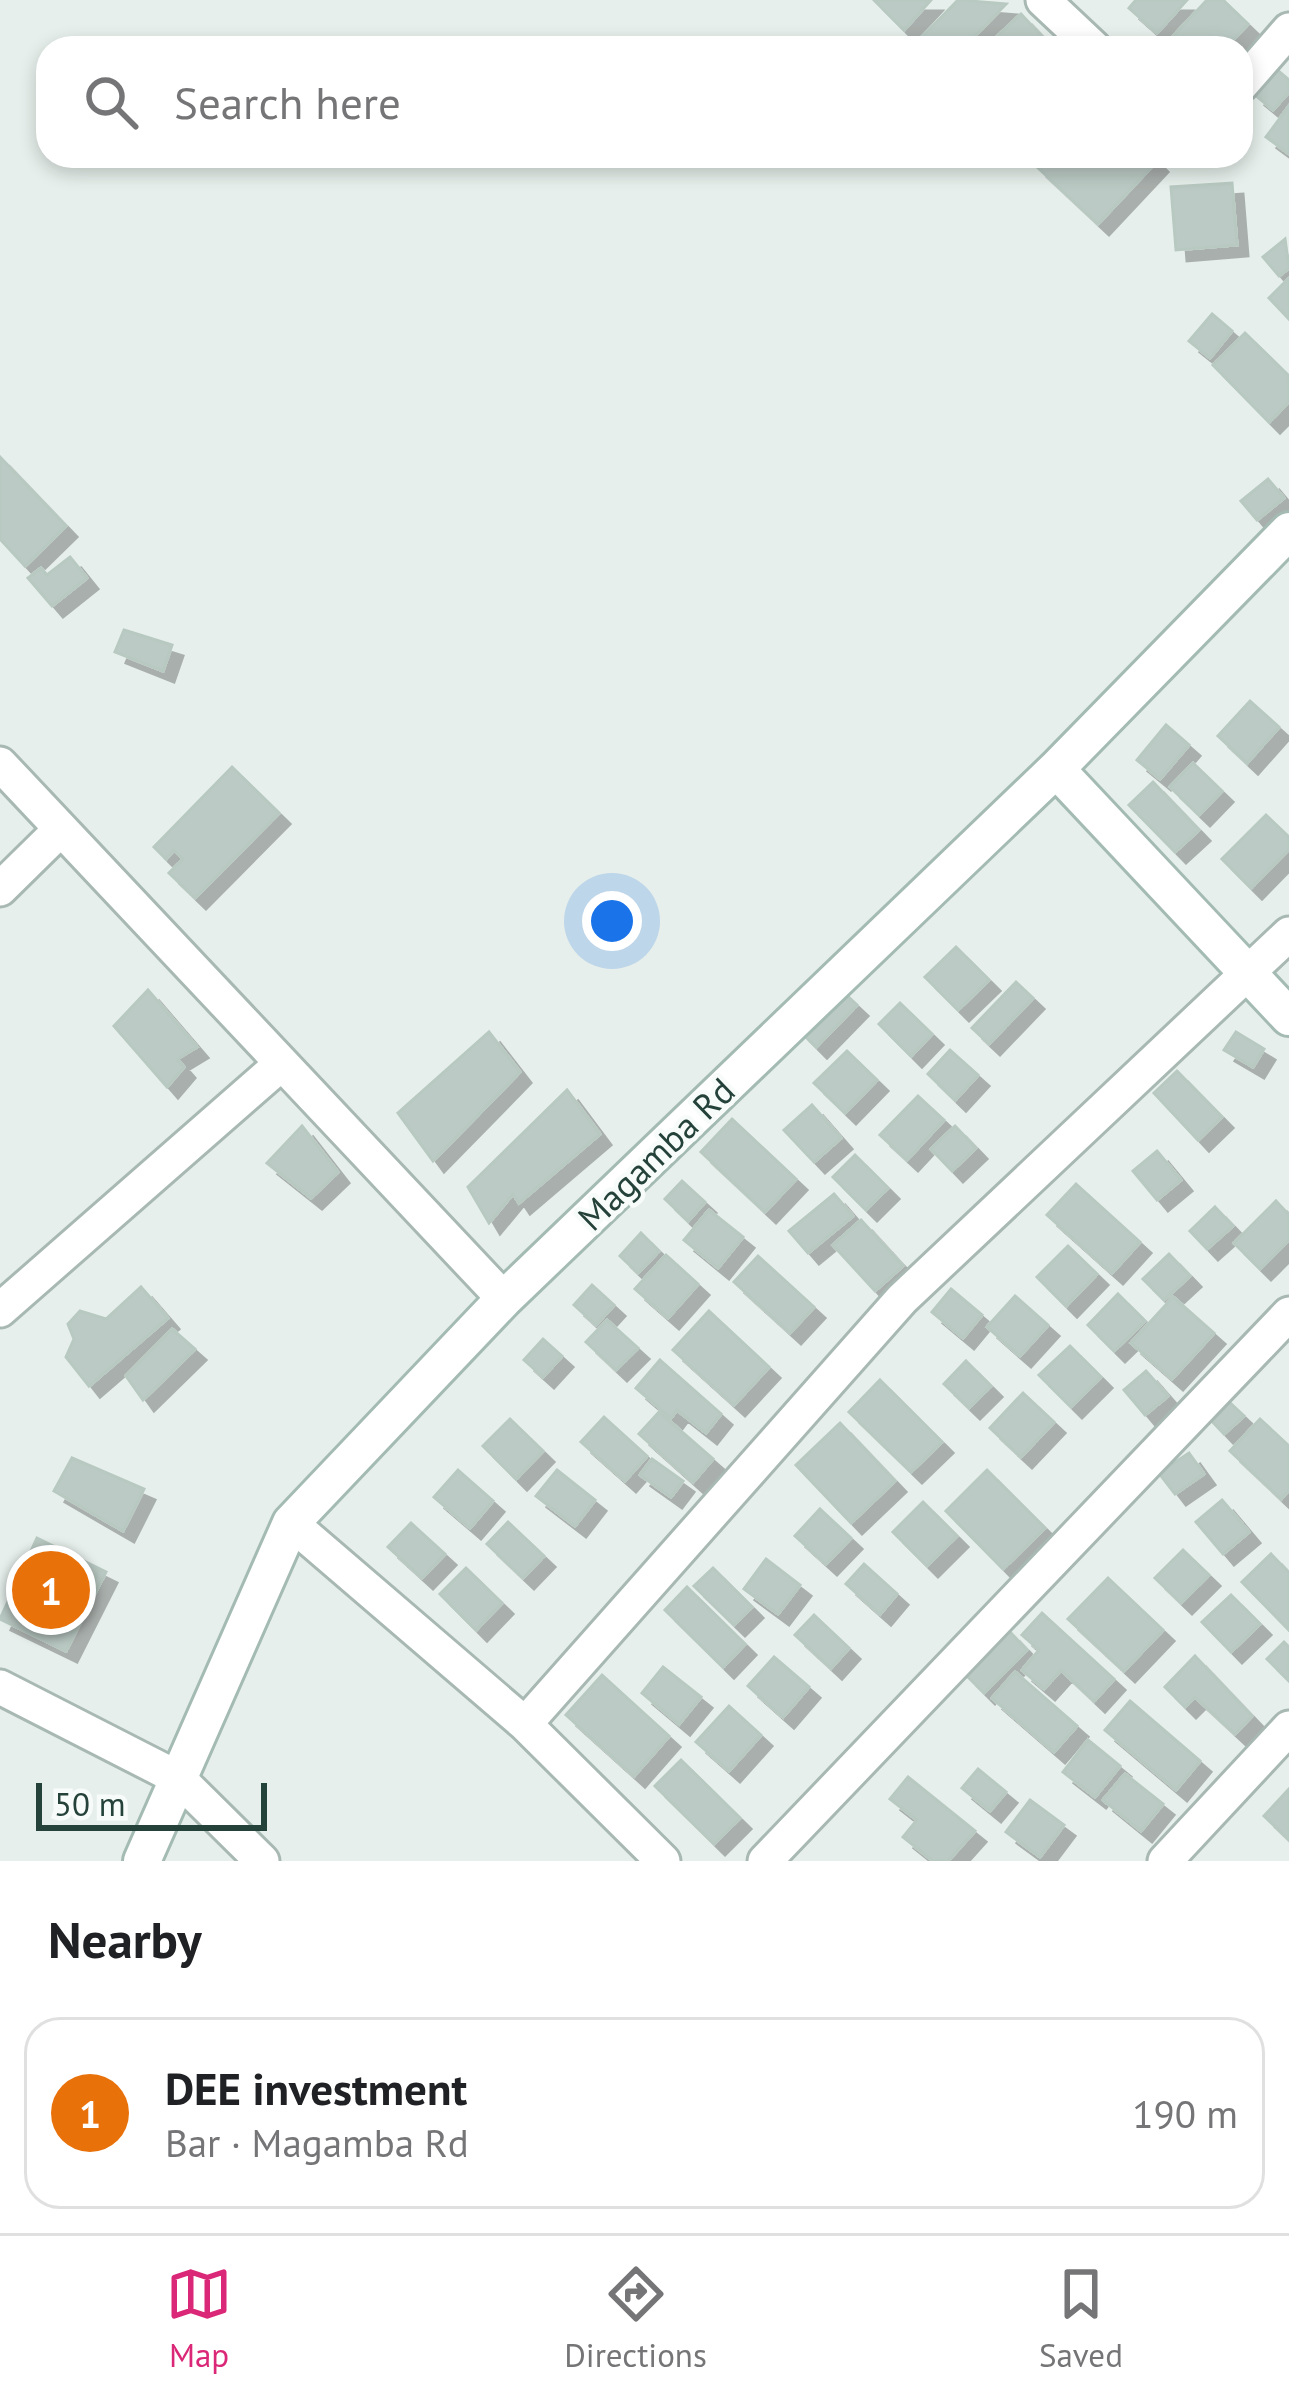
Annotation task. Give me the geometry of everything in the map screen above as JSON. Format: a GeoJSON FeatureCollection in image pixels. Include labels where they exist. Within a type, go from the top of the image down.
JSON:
{"type":"FeatureCollection","features":[{"type":"Feature","properties":{"kind":"street"},"geometry":{"type":"LineString","coordinates":[[1043,0],[1081,36]]}},
{"type":"Feature","properties":{"kind":"street"},"geometry":{"type":"LineString","coordinates":[[1253,72],[1289,30]]}},
{"type":"Feature","properties":{"kind":"street","name":"Magamba Rd"},"geometry":{"type":"LineString","coordinates":[[142,1861],[290,1523],[504,1299],[1056,769],[1289,531]]}},
{"type":"Feature","properties":{"kind":"street"},"geometry":{"type":"LineString","coordinates":[[0,764],[504,1299]]}},
{"type":"Feature","properties":{"kind":"street"},"geometry":{"type":"LineString","coordinates":[[1056,769],[1289,1017]]}},
{"type":"Feature","properties":{"kind":"street"},"geometry":{"type":"LineString","coordinates":[[0,889],[61,829]]}},
{"type":"Feature","properties":{"kind":"street"},"geometry":{"type":"LineString","coordinates":[[525,1724],[902,1299],[1289,934]]}},
{"type":"Feature","properties":{"kind":"street"},"geometry":{"type":"LineString","coordinates":[[0,1310],[281,1064]]}},
{"type":"Feature","properties":{"kind":"street"},"geometry":{"type":"LineString","coordinates":[[766,1861],[1289,1314]]}},
{"type":"Feature","properties":{"kind":"street"},"geometry":{"type":"LineString","coordinates":[[290,1523],[525,1724],[663,1861]]}},
{"type":"Feature","properties":{"kind":"street"},"geometry":{"type":"LineString","coordinates":[[0,1687],[178,1778],[262,1861]]}},
{"type":"Feature","properties":{"kind":"street"},"geometry":{"type":"LineString","coordinates":[[1165,1861],[1289,1728]]}},
{"type":"Feature","properties":{"kind":"building"},"geometry":{"type":"Polygon","coordinates":[[[874,0],[931,0],[904,30],[874,0]]]}},
{"type":"Feature","properties":{"kind":"building"},"geometry":{"type":"Polygon","coordinates":[[[958,0],[1006,4],[975,36],[923,36],[958,0]]]}},
{"type":"Feature","properties":{"kind":"building"},"geometry":{"type":"Polygon","coordinates":[[[1136,0],[1187,0],[1157,33],[1129,8],[1136,0]]]}},
{"type":"Feature","properties":{"kind":"building"},"geometry":{"type":"Polygon","coordinates":[[[1207,0],[1223,0],[1248,24],[1236,36],[1173,36],[1207,0]]]}},
{"type":"Feature","properties":{"kind":"building"},"geometry":{"type":"Polygon","coordinates":[[[1021,14],[1042,36],[998,36],[1021,14]]]}},
{"type":"Feature","properties":{"kind":"building"},"geometry":{"type":"Polygon","coordinates":[[[1276,69],[1289,80],[1289,92],[1273,110],[1254,94],[1276,69]]]}},
{"type":"Feature","properties":{"kind":"building"},"geometry":{"type":"Polygon","coordinates":[[[1289,106],[1289,154],[1266,137],[1289,106]]]}},
{"type":"Feature","properties":{"kind":"building"},"geometry":{"type":"Polygon","coordinates":[[[1038,168],[1150,168],[1098,224],[1038,168]]]}},
{"type":"Feature","properties":{"kind":"building"},"geometry":{"type":"Polygon","coordinates":[[[1232,183],[1237,245],[1176,250],[1171,187],[1232,183]]]}},
{"type":"Feature","properties":{"kind":"building"},"geometry":{"type":"Polygon","coordinates":[[[1285,239],[1289,268],[1279,276],[1263,257],[1285,239]]]}},
{"type":"Feature","properties":{"kind":"building"},"geometry":{"type":"Polygon","coordinates":[[[1289,278],[1289,319],[1269,298],[1289,278]]]}},
{"type":"Feature","properties":{"kind":"building"},"geometry":{"type":"Polygon","coordinates":[[[1212,314],[1232,331],[1210,358],[1189,341],[1212,314]]]}},
{"type":"Feature","properties":{"kind":"building"},"geometry":{"type":"Polygon","coordinates":[[[1245,333],[1289,376],[1289,402],[1269,422],[1213,365],[1245,333]]]}},
{"type":"Feature","properties":{"kind":"building"},"geometry":{"type":"Polygon","coordinates":[[[0,457],[66,526],[25,566],[0,539],[0,457]]]}},
{"type":"Feature","properties":{"kind":"building"},"geometry":{"type":"Polygon","coordinates":[[[1268,479],[1284,498],[1257,520],[1241,501],[1268,479]]]}},
{"type":"Feature","properties":{"kind":"building"},"geometry":{"type":"Polygon","coordinates":[[[70,557],[87,578],[52,606],[28,578],[41,568],[47,575],[70,557]]]}},
{"type":"Feature","properties":{"kind":"building"},"geometry":{"type":"Polygon","coordinates":[[[124,630],[172,645],[163,671],[115,652],[124,630]]]}},
{"type":"Feature","properties":{"kind":"building"},"geometry":{"type":"Polygon","coordinates":[[[1250,701],[1279,727],[1247,763],[1218,736],[1250,701]]]}},
{"type":"Feature","properties":{"kind":"building"},"geometry":{"type":"Polygon","coordinates":[[[1166,725],[1189,745],[1160,779],[1137,760],[1166,725]]]}},
{"type":"Feature","properties":{"kind":"building"},"geometry":{"type":"Polygon","coordinates":[[[1193,763],[1222,791],[1199,815],[1170,787],[1193,763]]]}},
{"type":"Feature","properties":{"kind":"building"},"geometry":{"type":"Polygon","coordinates":[[[232,767],[279,813],[195,898],[169,873],[183,859],[174,850],[166,859],[154,847],[232,767]]]}},
{"type":"Feature","properties":{"kind":"building"},"geometry":{"type":"Polygon","coordinates":[[[1153,782],[1199,830],[1175,852],[1129,805],[1153,782]]]}},
{"type":"Feature","properties":{"kind":"building"},"geometry":{"type":"Polygon","coordinates":[[[1266,815],[1289,837],[1289,849],[1251,888],[1222,859],[1266,815]]]}},
{"type":"Feature","properties":{"kind":"building"},"geometry":{"type":"Polygon","coordinates":[[[956,947],[989,980],[958,1010],[925,977],[956,947]]]}},
{"type":"Feature","properties":{"kind":"building"},"geometry":{"type":"Polygon","coordinates":[[[1016,982],[1033,998],[989,1044],[972,1028],[1016,982]]]}},
{"type":"Feature","properties":{"kind":"building"},"geometry":{"type":"Polygon","coordinates":[[[840,989],[857,1005],[816,1047],[799,1030],[840,989]]]}},
{"type":"Feature","properties":{"kind":"building"},"geometry":{"type":"Polygon","coordinates":[[[148,990],[197,1047],[177,1059],[184,1067],[167,1087],[114,1026],[148,990]]]}},
{"type":"Feature","properties":{"kind":"building"},"geometry":{"type":"Polygon","coordinates":[[[900,1003],[932,1034],[911,1056],[879,1024],[900,1003]]]}},
{"type":"Feature","properties":{"kind":"building"},"geometry":{"type":"Polygon","coordinates":[[[489,1032],[520,1072],[433,1161],[398,1113],[489,1032]]]}},
{"type":"Feature","properties":{"kind":"building"},"geometry":{"type":"Polygon","coordinates":[[[1236,1032],[1264,1049],[1253,1067],[1224,1050],[1236,1032]]]}},
{"type":"Feature","properties":{"kind":"building"},"geometry":{"type":"Polygon","coordinates":[[[950,1050],[978,1075],[955,1100],[928,1074],[950,1050]]]}},
{"type":"Feature","properties":{"kind":"building"},"geometry":{"type":"Polygon","coordinates":[[[847,1051],[877,1080],[845,1113],[814,1083],[847,1051]]]}},
{"type":"Feature","properties":{"kind":"building"},"geometry":{"type":"Polygon","coordinates":[[[1177,1071],[1222,1117],[1198,1140],[1154,1093],[1177,1071]]]}},
{"type":"Feature","properties":{"kind":"building"},"geometry":{"type":"Polygon","coordinates":[[[567,1090],[600,1134],[519,1203],[513,1194],[489,1223],[468,1187],[567,1090]]]}},
{"type":"Feature","properties":{"kind":"building"},"geometry":{"type":"Polygon","coordinates":[[[918,1096],[944,1120],[907,1160],[880,1135],[918,1096]]]}},
{"type":"Feature","properties":{"kind":"building"},"geometry":{"type":"Polygon","coordinates":[[[812,1105],[841,1138],[814,1162],[784,1130],[812,1105]]]}},
{"type":"Feature","properties":{"kind":"building"},"geometry":{"type":"Polygon","coordinates":[[[732,1119],[796,1179],[765,1212],[701,1152],[732,1119]]]}},
{"type":"Feature","properties":{"kind":"building"},"geometry":{"type":"Polygon","coordinates":[[[302,1126],[338,1172],[311,1198],[267,1163],[302,1126]]]}},
{"type":"Feature","properties":{"kind":"building"},"geometry":{"type":"Polygon","coordinates":[[[955,1126],[976,1148],[952,1171],[931,1149],[955,1126]]]}},
{"type":"Feature","properties":{"kind":"building"},"geometry":{"type":"Polygon","coordinates":[[[1157,1151],[1181,1180],[1157,1200],[1133,1171],[1157,1151]]]}},
{"type":"Feature","properties":{"kind":"building"},"geometry":{"type":"Polygon","coordinates":[[[855,1155],[888,1188],[866,1210],[833,1177],[855,1155]]]}},
{"type":"Feature","properties":{"kind":"building"},"geometry":{"type":"Polygon","coordinates":[[[682,1181],[705,1202],[688,1221],[665,1199],[682,1181]]]}},
{"type":"Feature","properties":{"kind":"building"},"geometry":{"type":"Polygon","coordinates":[[[1076,1184],[1140,1242],[1112,1273],[1047,1215],[1076,1184]]]}},
{"type":"Feature","properties":{"kind":"building"},"geometry":{"type":"Polygon","coordinates":[[[834,1194],[853,1216],[808,1253],[789,1231],[834,1194]]]}},
{"type":"Feature","properties":{"kind":"building"},"geometry":{"type":"Polygon","coordinates":[[[1276,1201],[1289,1215],[1289,1240],[1260,1269],[1234,1243],[1276,1201]]]}},
{"type":"Feature","properties":{"kind":"building"},"geometry":{"type":"Polygon","coordinates":[[[1215,1207],[1233,1226],[1207,1249],[1190,1231],[1215,1207]]]}},
{"type":"Feature","properties":{"kind":"building"},"geometry":{"type":"Polygon","coordinates":[[[709,1210],[743,1237],[718,1268],[684,1240],[709,1210]]]}},
{"type":"Feature","properties":{"kind":"building"},"geometry":{"type":"Polygon","coordinates":[[[861,1220],[903,1266],[875,1291],[833,1245],[861,1220]]]}},
{"type":"Feature","properties":{"kind":"building"},"geometry":{"type":"Polygon","coordinates":[[[641,1233],[659,1251],[638,1273],[620,1256],[641,1233]]]}},
{"type":"Feature","properties":{"kind":"building"},"geometry":{"type":"Polygon","coordinates":[[[1068,1246],[1097,1274],[1066,1306],[1037,1277],[1068,1246]]]}},
{"type":"Feature","properties":{"kind":"building"},"geometry":{"type":"Polygon","coordinates":[[[1169,1254],[1190,1276],[1164,1300],[1143,1279],[1169,1254]]]}},
{"type":"Feature","properties":{"kind":"building"},"geometry":{"type":"Polygon","coordinates":[[[666,1255],[698,1284],[668,1318],[635,1289],[666,1255]]]}},
{"type":"Feature","properties":{"kind":"building"},"geometry":{"type":"Polygon","coordinates":[[[758,1256],[814,1307],[790,1333],[734,1282],[758,1256]]]}},
{"type":"Feature","properties":{"kind":"building"},"geometry":{"type":"Polygon","coordinates":[[[592,1285],[614,1305],[596,1325],[574,1305],[592,1285]]]}},
{"type":"Feature","properties":{"kind":"building"},"geometry":{"type":"Polygon","coordinates":[[[141,1287],[168,1318],[89,1386],[66,1357],[74,1339],[68,1324],[80,1311],[106,1319],[141,1287]]]}},
{"type":"Feature","properties":{"kind":"building"},"geometry":{"type":"Polygon","coordinates":[[[951,1289],[982,1315],[963,1338],[932,1312],[951,1289]]]}},
{"type":"Feature","properties":{"kind":"building"},"geometry":{"type":"Polygon","coordinates":[[[1118,1294],[1145,1321],[1114,1351],[1088,1325],[1118,1294]]]}},
{"type":"Feature","properties":{"kind":"building"},"geometry":{"type":"Polygon","coordinates":[[[1015,1296],[1048,1325],[1020,1356],[987,1327],[1015,1296]]]}},
{"type":"Feature","properties":{"kind":"building"},"geometry":{"type":"Polygon","coordinates":[[[1173,1297],[1214,1333],[1172,1379],[1131,1343],[1173,1297]]]}},
{"type":"Feature","properties":{"kind":"building"},"geometry":{"type":"Polygon","coordinates":[[[709,1311],[769,1367],[734,1405],[673,1350],[709,1311]]]}},
{"type":"Feature","properties":{"kind":"building"},"geometry":{"type":"Polygon","coordinates":[[[607,1320],[638,1348],[616,1370],[586,1342],[607,1320]]]}},
{"type":"Feature","properties":{"kind":"building"},"geometry":{"type":"Polygon","coordinates":[[[172,1329],[195,1349],[143,1400],[126,1376],[172,1329]]]}},
{"type":"Feature","properties":{"kind":"building"},"geometry":{"type":"Polygon","coordinates":[[[543,1339],[562,1356],[543,1377],[524,1360],[543,1339]]]}},
{"type":"Feature","properties":{"kind":"building"},"geometry":{"type":"Polygon","coordinates":[[[1070,1346],[1101,1377],[1071,1407],[1039,1375],[1070,1346]]]}},
{"type":"Feature","properties":{"kind":"building"},"geometry":{"type":"Polygon","coordinates":[[[660,1360],[721,1414],[706,1433],[677,1410],[671,1418],[636,1388],[660,1360]]]}},
{"type":"Feature","properties":{"kind":"building"},"geometry":{"type":"Polygon","coordinates":[[[966,1361],[991,1386],[969,1408],[944,1384],[966,1361]]]}},
{"type":"Feature","properties":{"kind":"building"},"geometry":{"type":"Polygon","coordinates":[[[1146,1371],[1168,1396],[1145,1415],[1124,1390],[1146,1371]]]}},
{"type":"Feature","properties":{"kind":"building"},"geometry":{"type":"Polygon","coordinates":[[[880,1380],[942,1442],[911,1472],[849,1412],[880,1380]]]}},
{"type":"Feature","properties":{"kind":"building"},"geometry":{"type":"Polygon","coordinates":[[[1023,1393],[1054,1422],[1021,1457],[990,1428],[1023,1393]]]}},
{"type":"Feature","properties":{"kind":"building"},"geometry":{"type":"Polygon","coordinates":[[[1226,1399],[1244,1416],[1224,1434],[1208,1417],[1226,1399]]]}},
{"type":"Feature","properties":{"kind":"building"},"geometry":{"type":"Polygon","coordinates":[[[659,1412],[713,1459],[693,1482],[639,1434],[659,1412]]]}},
{"type":"Feature","properties":{"kind":"building"},"geometry":{"type":"Polygon","coordinates":[[[604,1417],[647,1456],[625,1481],[581,1442],[604,1417]]]}},
{"type":"Feature","properties":{"kind":"building"},"geometry":{"type":"Polygon","coordinates":[[[510,1419],[543,1451],[516,1479],[483,1446],[510,1419]]]}},
{"type":"Feature","properties":{"kind":"building"},"geometry":{"type":"Polygon","coordinates":[[[1260,1419],[1289,1446],[1289,1490],[1281,1499],[1230,1451],[1260,1419]]]}},
{"type":"Feature","properties":{"kind":"building"},"geometry":{"type":"Polygon","coordinates":[[[840,1423],[895,1481],[851,1523],[796,1465],[840,1423]]]}},
{"type":"Feature","properties":{"kind":"building"},"geometry":{"type":"Polygon","coordinates":[[[1189,1453],[1204,1474],[1175,1494],[1159,1473],[1189,1453]]]}},
{"type":"Feature","properties":{"kind":"building"},"geometry":{"type":"Polygon","coordinates":[[[72,1458],[144,1489],[123,1531],[54,1491],[72,1458]]]}},
{"type":"Feature","properties":{"kind":"building"},"geometry":{"type":"Polygon","coordinates":[[[652,1459],[683,1481],[671,1497],[640,1475],[652,1459]]]}},
{"type":"Feature","properties":{"kind":"building"},"geometry":{"type":"Polygon","coordinates":[[[458,1470],[493,1501],[470,1528],[434,1497],[458,1470]]]}},
{"type":"Feature","properties":{"kind":"building"},"geometry":{"type":"Polygon","coordinates":[[[557,1470],[595,1500],[575,1526],[536,1496],[557,1470]]]}},
{"type":"Feature","properties":{"kind":"building"},"geometry":{"type":"Polygon","coordinates":[[[987,1470],[1045,1528],[1003,1569],[946,1511],[987,1470]]]}},
{"type":"Feature","properties":{"kind":"building"},"geometry":{"type":"Polygon","coordinates":[[[1222,1500],[1249,1532],[1223,1554],[1196,1522],[1222,1500]]]}},
{"type":"Feature","properties":{"kind":"building"},"geometry":{"type":"Polygon","coordinates":[[[923,1502],[957,1536],[927,1566],[893,1532],[923,1502]]]}},
{"type":"Feature","properties":{"kind":"building"},"geometry":{"type":"Polygon","coordinates":[[[820,1509],[851,1538],[826,1564],[795,1536],[820,1509]]]}},
{"type":"Feature","properties":{"kind":"building"},"geometry":{"type":"Polygon","coordinates":[[[508,1522],[544,1556],[523,1578],[487,1544],[508,1522]]]}},
{"type":"Feature","properties":{"kind":"building"},"geometry":{"type":"Polygon","coordinates":[[[411,1523],[445,1554],[422,1578],[388,1547],[411,1523]]]}},
{"type":"Feature","properties":{"kind":"building"},"geometry":{"type":"Polygon","coordinates":[[[37,1538],[106,1572],[66,1651],[0,1619],[37,1538]]]}},
{"type":"Feature","properties":{"kind":"building"},"geometry":{"type":"Polygon","coordinates":[[[37,1538],[99,1569],[66,1651],[0,1619],[37,1538]]]}},
{"type":"Feature","properties":{"kind":"building"},"geometry":{"type":"Polygon","coordinates":[[[1183,1550],[1209,1575],[1181,1603],[1155,1578],[1183,1550]]]}},
{"type":"Feature","properties":{"kind":"building"},"geometry":{"type":"Polygon","coordinates":[[[1271,1554],[1289,1573],[1289,1630],[1242,1582],[1271,1554]]]}},
{"type":"Feature","properties":{"kind":"building"},"geometry":{"type":"Polygon","coordinates":[[[766,1559],[800,1585],[778,1614],[744,1589],[766,1559]]]}},
{"type":"Feature","properties":{"kind":"building"},"geometry":{"type":"Polygon","coordinates":[[[864,1564],[897,1594],[880,1614],[846,1584],[864,1564]]]}},
{"type":"Feature","properties":{"kind":"building"},"geometry":{"type":"Polygon","coordinates":[[[466,1568],[502,1603],[476,1630],[440,1594],[466,1568]]]}},
{"type":"Feature","properties":{"kind":"building"},"geometry":{"type":"Polygon","coordinates":[[[713,1568],[752,1607],[734,1625],[694,1586],[713,1568]]]}},
{"type":"Feature","properties":{"kind":"building"},"geometry":{"type":"Polygon","coordinates":[[[1108,1578],[1163,1630],[1124,1671],[1068,1619],[1108,1578]]]}},
{"type":"Feature","properties":{"kind":"building"},"geometry":{"type":"Polygon","coordinates":[[[687,1587],[745,1644],[723,1667],[665,1610],[687,1587]]]}},
{"type":"Feature","properties":{"kind":"building"},"geometry":{"type":"Polygon","coordinates":[[[1231,1595],[1260,1624],[1231,1652],[1202,1622],[1231,1595]]]}},
{"type":"Feature","properties":{"kind":"building"},"geometry":{"type":"Polygon","coordinates":[[[1042,1613],[1114,1679],[1094,1701],[1061,1670],[1044,1689],[1022,1670],[1039,1650],[1022,1635],[1042,1613]]]}},
{"type":"Feature","properties":{"kind":"building"},"geometry":{"type":"Polygon","coordinates":[[[814,1615],[849,1648],[831,1668],[795,1635],[814,1615]]]}},
{"type":"Feature","properties":{"kind":"building"},"geometry":{"type":"Polygon","coordinates":[[[1009,1631],[1027,1650],[984,1693],[966,1675],[1009,1631]]]}},
{"type":"Feature","properties":{"kind":"building"},"geometry":{"type":"Polygon","coordinates":[[[1284,1642],[1289,1647],[1289,1681],[1267,1659],[1284,1642]]]}},
{"type":"Feature","properties":{"kind":"building"},"geometry":{"type":"Polygon","coordinates":[[[1195,1656],[1252,1716],[1235,1734],[1195,1697],[1185,1707],[1165,1687],[1195,1656]]]}},
{"type":"Feature","properties":{"kind":"building"},"geometry":{"type":"Polygon","coordinates":[[[774,1657],[809,1687],[783,1717],[748,1686],[774,1657]]]}},
{"type":"Feature","properties":{"kind":"building"},"geometry":{"type":"Polygon","coordinates":[[[663,1667],[701,1697],[679,1724],[642,1693],[663,1667]]]}},
{"type":"Feature","properties":{"kind":"building"},"geometry":{"type":"Polygon","coordinates":[[[1015,1672],[1077,1726],[1054,1752],[992,1698],[1015,1672]]]}},
{"type":"Feature","properties":{"kind":"building"},"geometry":{"type":"Polygon","coordinates":[[[602,1675],[669,1736],[634,1776],[566,1715],[602,1675]]]}},
{"type":"Feature","properties":{"kind":"building"},"geometry":{"type":"Polygon","coordinates":[[[1130,1701],[1200,1761],[1176,1790],[1105,1730],[1130,1701]]]}},
{"type":"Feature","properties":{"kind":"building"},"geometry":{"type":"Polygon","coordinates":[[[729,1706],[761,1735],[729,1771],[696,1742],[729,1706]]]}},
{"type":"Feature","properties":{"kind":"building"},"geometry":{"type":"Polygon","coordinates":[[[1088,1740],[1120,1766],[1095,1797],[1063,1772],[1088,1740]]]}},
{"type":"Feature","properties":{"kind":"building"},"geometry":{"type":"Polygon","coordinates":[[[681,1760],[740,1818],[714,1844],[655,1786],[681,1760]]]}},
{"type":"Feature","properties":{"kind":"building"},"geometry":{"type":"Polygon","coordinates":[[[978,1769],[1006,1792],[990,1811],[962,1788],[978,1769]]]}},
{"type":"Feature","properties":{"kind":"building"},"geometry":{"type":"Polygon","coordinates":[[[1125,1774],[1163,1804],[1141,1831],[1103,1800],[1125,1774]]]}},
{"type":"Feature","properties":{"kind":"building"},"geometry":{"type":"Polygon","coordinates":[[[908,1777],[975,1831],[948,1861],[933,1861],[903,1837],[917,1820],[890,1799],[908,1777]]]}},
{"type":"Feature","properties":{"kind":"building"},"geometry":{"type":"Polygon","coordinates":[[[1289,1789],[1289,1840],[1264,1816],[1289,1789]]]}},
{"type":"Feature","properties":{"kind":"building"},"geometry":{"type":"Polygon","coordinates":[[[1030,1800],[1064,1825],[1040,1857],[1006,1832],[1030,1800]]]}},
{"type":"Feature","properties":{"kind":"place","name":"DEE investment"},"geometry":{"type":"Point","coordinates":[51,1590]}}]}
